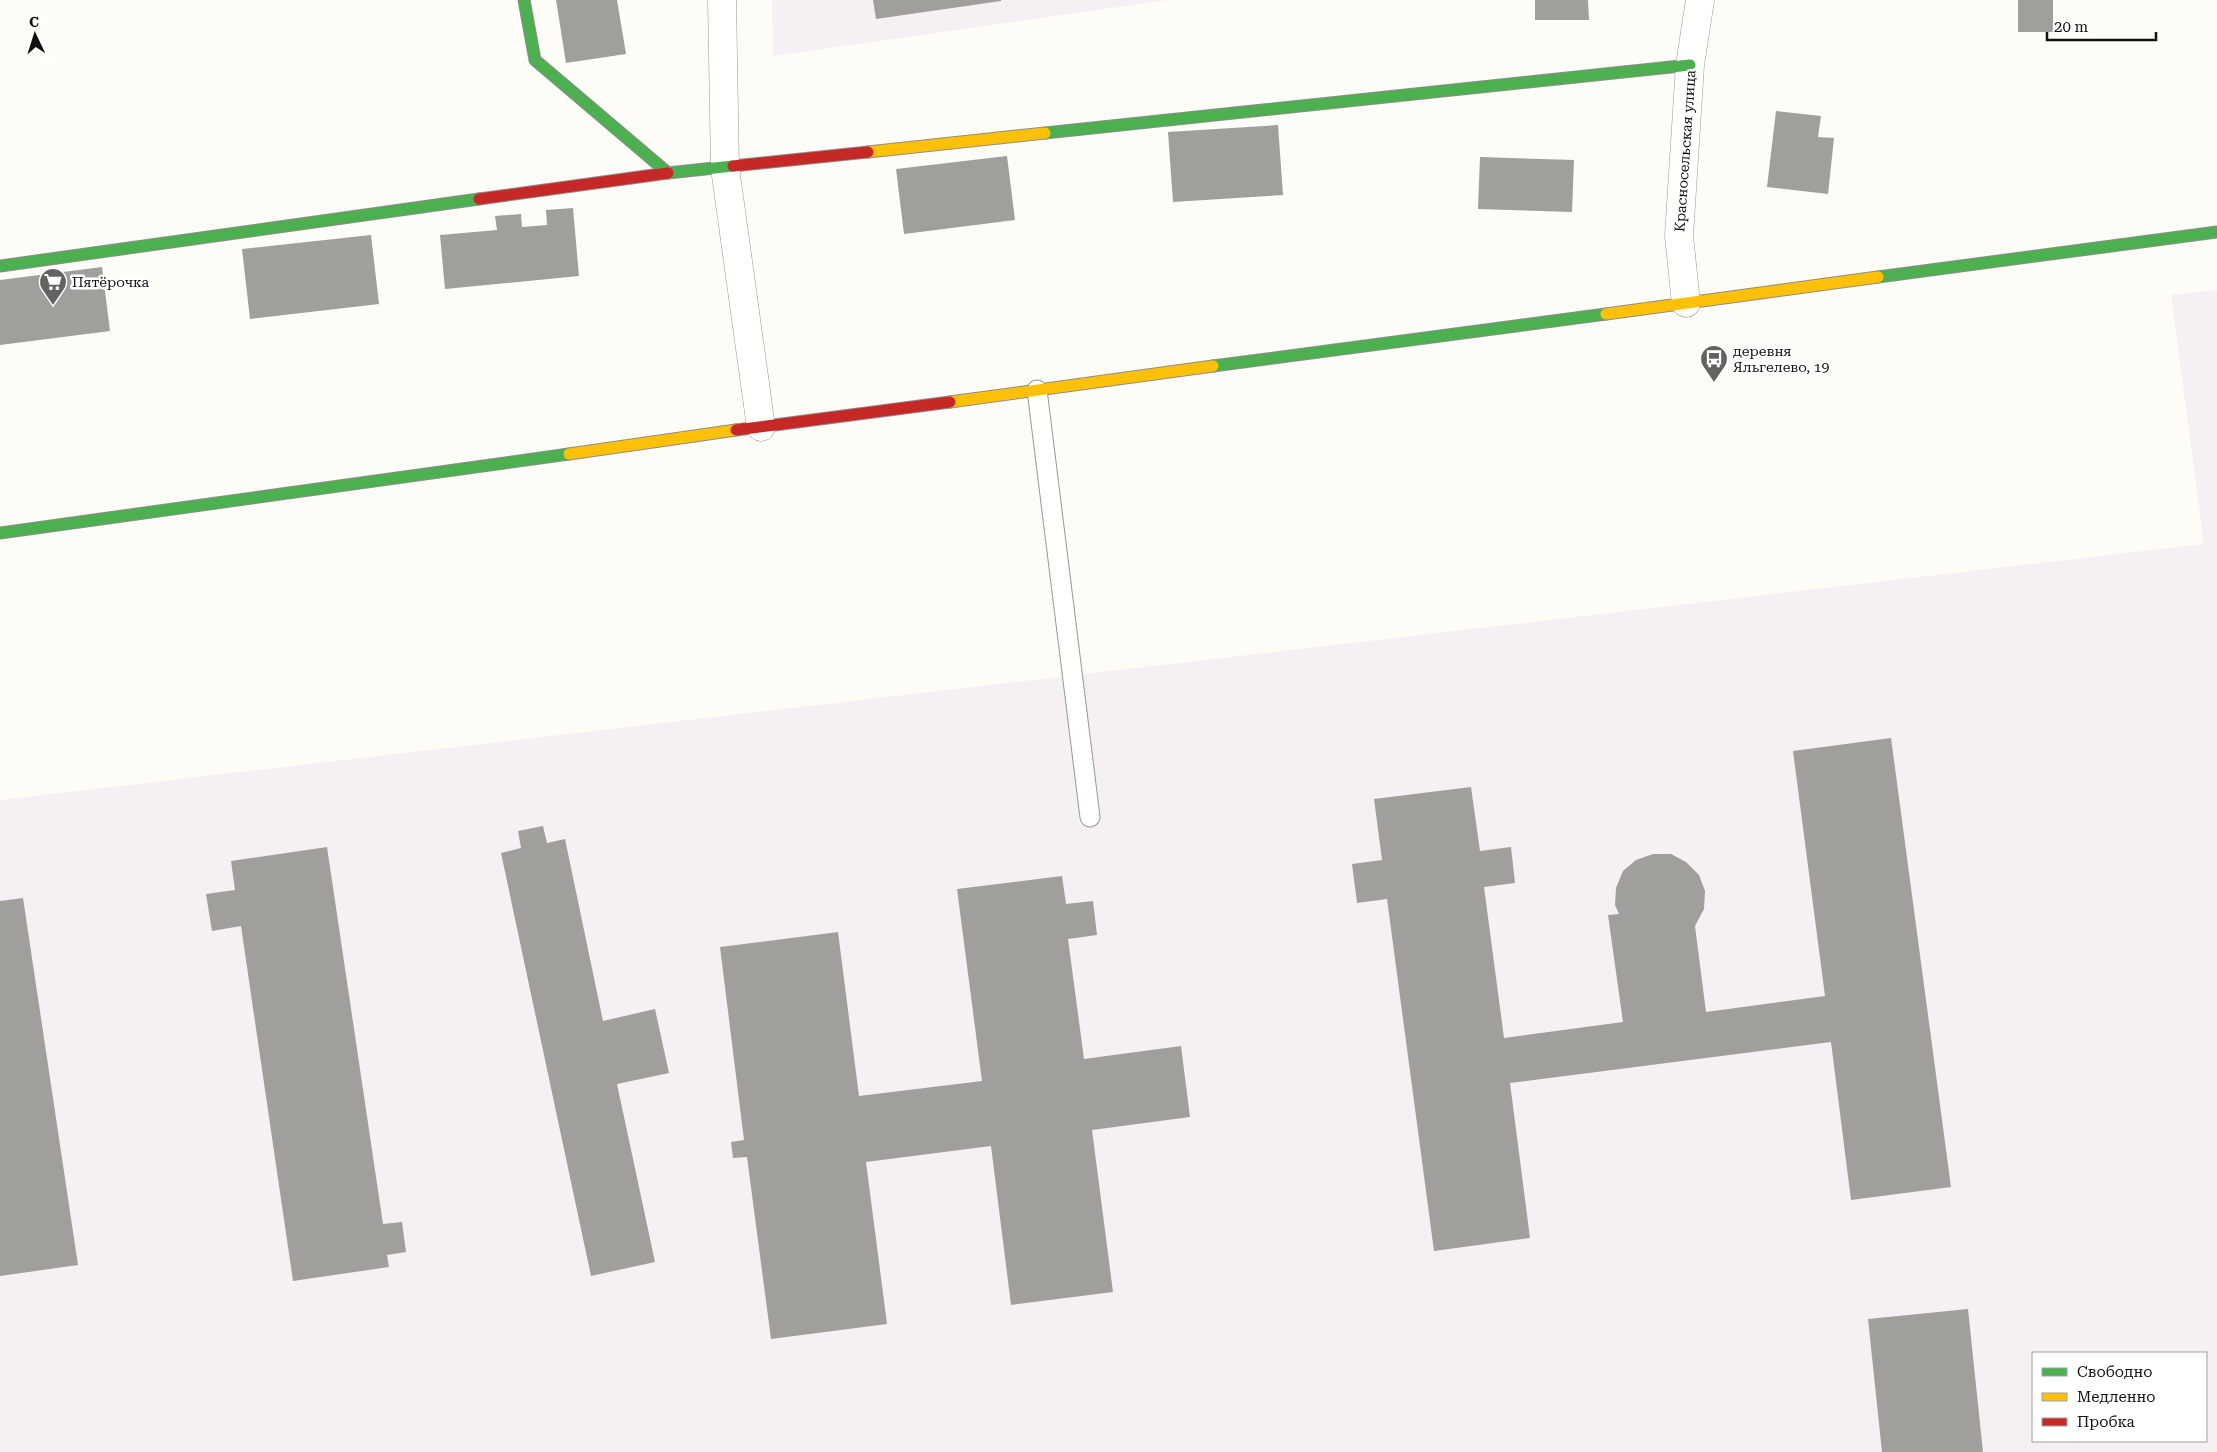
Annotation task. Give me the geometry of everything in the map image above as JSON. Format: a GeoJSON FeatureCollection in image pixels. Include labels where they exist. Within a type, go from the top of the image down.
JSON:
{"type":"FeatureCollection","features":[{"type":"Feature","properties":{"kind":"main road"},"geometry":{"type":"LineString","coordinates":[[524,0],[535,60],[668,174]]}},
{"type":"Feature","properties":{"kind":"main road"},"geometry":{"type":"LineString","coordinates":[[0,266],[668,174],[1690,65]]}},
{"type":"Feature","properties":{"kind":"main road"},"geometry":{"type":"LineString","coordinates":[[0,532],[761,427],[2217,232]]}},
{"type":"Feature","properties":{"kind":"street"},"geometry":{"type":"LineString","coordinates":[[722,0],[725,168],[761,427]]}},
{"type":"Feature","properties":{"kind":"street","name":"Красносельская улица"},"geometry":{"type":"LineString","coordinates":[[1686,303],[1679,236],[1690,65],[1700,0]]}},
{"type":"Feature","properties":{"kind":"lane"},"geometry":{"type":"LineString","coordinates":[[1037,390],[1090,817]]}},
{"type":"Feature","properties":{"kind":"shaded area"},"geometry":{"type":"Polygon","coordinates":[[[772,0],[1168,0],[773,56],[772,0]]]}},
{"type":"Feature","properties":{"kind":"shaded area"},"geometry":{"type":"Polygon","coordinates":[[[2217,290],[2217,1452],[0,1452],[0,800],[2204,544],[2171,295],[2217,290]]]}},
{"type":"Feature","properties":{"kind":"building"},"geometry":{"type":"Polygon","coordinates":[[[556,0],[617,0],[626,54],[566,63],[556,0]]]}},
{"type":"Feature","properties":{"kind":"building"},"geometry":{"type":"Polygon","coordinates":[[[873,0],[1001,0],[1001,1],[876,19],[873,0]]]}},
{"type":"Feature","properties":{"kind":"building"},"geometry":{"type":"Polygon","coordinates":[[[1535,0],[1588,0],[1589,20],[1535,20],[1535,0]]]}},
{"type":"Feature","properties":{"kind":"building"},"geometry":{"type":"Polygon","coordinates":[[[2018,0],[2053,0],[2053,32],[2018,32],[2018,0]]]}},
{"type":"Feature","properties":{"kind":"building"},"geometry":{"type":"Polygon","coordinates":[[[1776,111],[1821,116],[1818,137],[1834,138],[1828,194],[1767,187],[1776,111]]]}},
{"type":"Feature","properties":{"kind":"building"},"geometry":{"type":"Polygon","coordinates":[[[1278,125],[1283,195],[1173,202],[1168,132],[1278,125]]]}},
{"type":"Feature","properties":{"kind":"building"},"geometry":{"type":"Polygon","coordinates":[[[1007,156],[1015,220],[904,234],[896,169],[1007,156]]]}},
{"type":"Feature","properties":{"kind":"building"},"geometry":{"type":"Polygon","coordinates":[[[1480,157],[1574,160],[1572,212],[1478,209],[1480,157]]]}},
{"type":"Feature","properties":{"kind":"building"},"geometry":{"type":"Polygon","coordinates":[[[573,208],[579,276],[445,289],[440,235],[497,230],[495,216],[521,214],[522,227],[547,225],[546,210],[573,208]]]}},
{"type":"Feature","properties":{"kind":"building"},"geometry":{"type":"Polygon","coordinates":[[[371,235],[379,304],[250,319],[242,249],[371,235]]]}},
{"type":"Feature","properties":{"kind":"building","name":"Пятёрочка"},"geometry":{"type":"Polygon","coordinates":[[[102,267],[110,331],[0,345],[0,280],[102,267]]]}},
{"type":"Feature","properties":{"kind":"building"},"geometry":{"type":"Polygon","coordinates":[[[1891,738],[1951,1187],[1851,1200],[1831,1042],[1510,1083],[1530,1238],[1434,1251],[1387,899],[1357,903],[1352,864],[1382,860],[1374,799],[1471,787],[1480,851],[1511,847],[1515,883],[1484,887],[1504,1038],[1623,1022],[1608,915],[1619,914],[1615,905],[1616,888],[1623,871],[1636,860],[1653,854],[1671,854],[1686,862],[1699,875],[1705,891],[1704,909],[1695,926],[1706,1012],[1825,996],[1793,751],[1891,738]]]}},
{"type":"Feature","properties":{"kind":"building"},"geometry":{"type":"Polygon","coordinates":[[[543,826],[547,843],[565,839],[603,1021],[655,1009],[669,1073],[617,1084],[655,1262],[591,1276],[501,853],[521,848],[518,831],[543,826]]]}},
{"type":"Feature","properties":{"kind":"building"},"geometry":{"type":"Polygon","coordinates":[[[327,847],[383,1224],[402,1222],[406,1252],[387,1255],[389,1267],[293,1281],[241,926],[212,931],[206,894],[235,890],[231,861],[327,847]]]}},
{"type":"Feature","properties":{"kind":"building"},"geometry":{"type":"Polygon","coordinates":[[[1062,876],[1066,904],[1093,901],[1097,935],[1068,939],[1084,1059],[1181,1046],[1190,1117],[1092,1130],[1113,1292],[1011,1305],[991,1146],[866,1162],[887,1324],[771,1339],[747,1157],[733,1158],[731,1142],[744,1140],[720,947],[838,932],[859,1096],[982,1081],[957,889],[1062,876]]]}},
{"type":"Feature","properties":{"kind":"building"},"geometry":{"type":"Polygon","coordinates":[[[23,898],[78,1265],[0,1276],[0,901],[23,898]]]}},
{"type":"Feature","properties":{"kind":"building"},"geometry":{"type":"Polygon","coordinates":[[[1968,1309],[1983,1452],[1882,1452],[1868,1319],[1968,1309]]]}},
{"type":"Feature","properties":{"kind":"traffic: fast"},"geometry":{"type":"LineString","coordinates":[[524,0],[535,60],[668,173],[733,166]]}},
{"type":"Feature","properties":{"kind":"traffic: fast"},"geometry":{"type":"LineString","coordinates":[[1045,133],[1690,65]]}},
{"type":"Feature","properties":{"kind":"traffic: fast"},"geometry":{"type":"LineString","coordinates":[[0,266],[479,199]]}},
{"type":"Feature","properties":{"kind":"traffic: fast"},"geometry":{"type":"LineString","coordinates":[[1878,277],[2217,232]]}},
{"type":"Feature","properties":{"kind":"traffic: fast"},"geometry":{"type":"LineString","coordinates":[[1213,366],[1606,314]]}},
{"type":"Feature","properties":{"kind":"traffic: fast"},"geometry":{"type":"LineString","coordinates":[[0,533],[569,454]]}},
{"type":"Feature","properties":{"kind":"traffic: slow"},"geometry":{"type":"LineString","coordinates":[[868,152],[1045,133]]}},
{"type":"Feature","properties":{"kind":"traffic: slow"},"geometry":{"type":"LineString","coordinates":[[1606,314],[1878,277]]}},
{"type":"Feature","properties":{"kind":"traffic: slow"},"geometry":{"type":"LineString","coordinates":[[950,402],[1213,366]]}},
{"type":"Feature","properties":{"kind":"traffic: slow"},"geometry":{"type":"LineString","coordinates":[[569,454],[736,430]]}},
{"type":"Feature","properties":{"kind":"traffic: jam"},"geometry":{"type":"LineString","coordinates":[[733,166],[868,152]]}},
{"type":"Feature","properties":{"kind":"traffic: jam"},"geometry":{"type":"LineString","coordinates":[[479,199],[668,173]]}},
{"type":"Feature","properties":{"kind":"traffic: jam"},"geometry":{"type":"LineString","coordinates":[[736,430],[950,402]]}},
{"type":"Feature","properties":{"kind":"place","name":"Пятёрочка"},"geometry":{"type":"Point","coordinates":[53,306]}},
{"type":"Feature","properties":{"kind":"place","name":"деревня Яльгелево, 19"},"geometry":{"type":"Point","coordinates":[1714,383]}}]}
